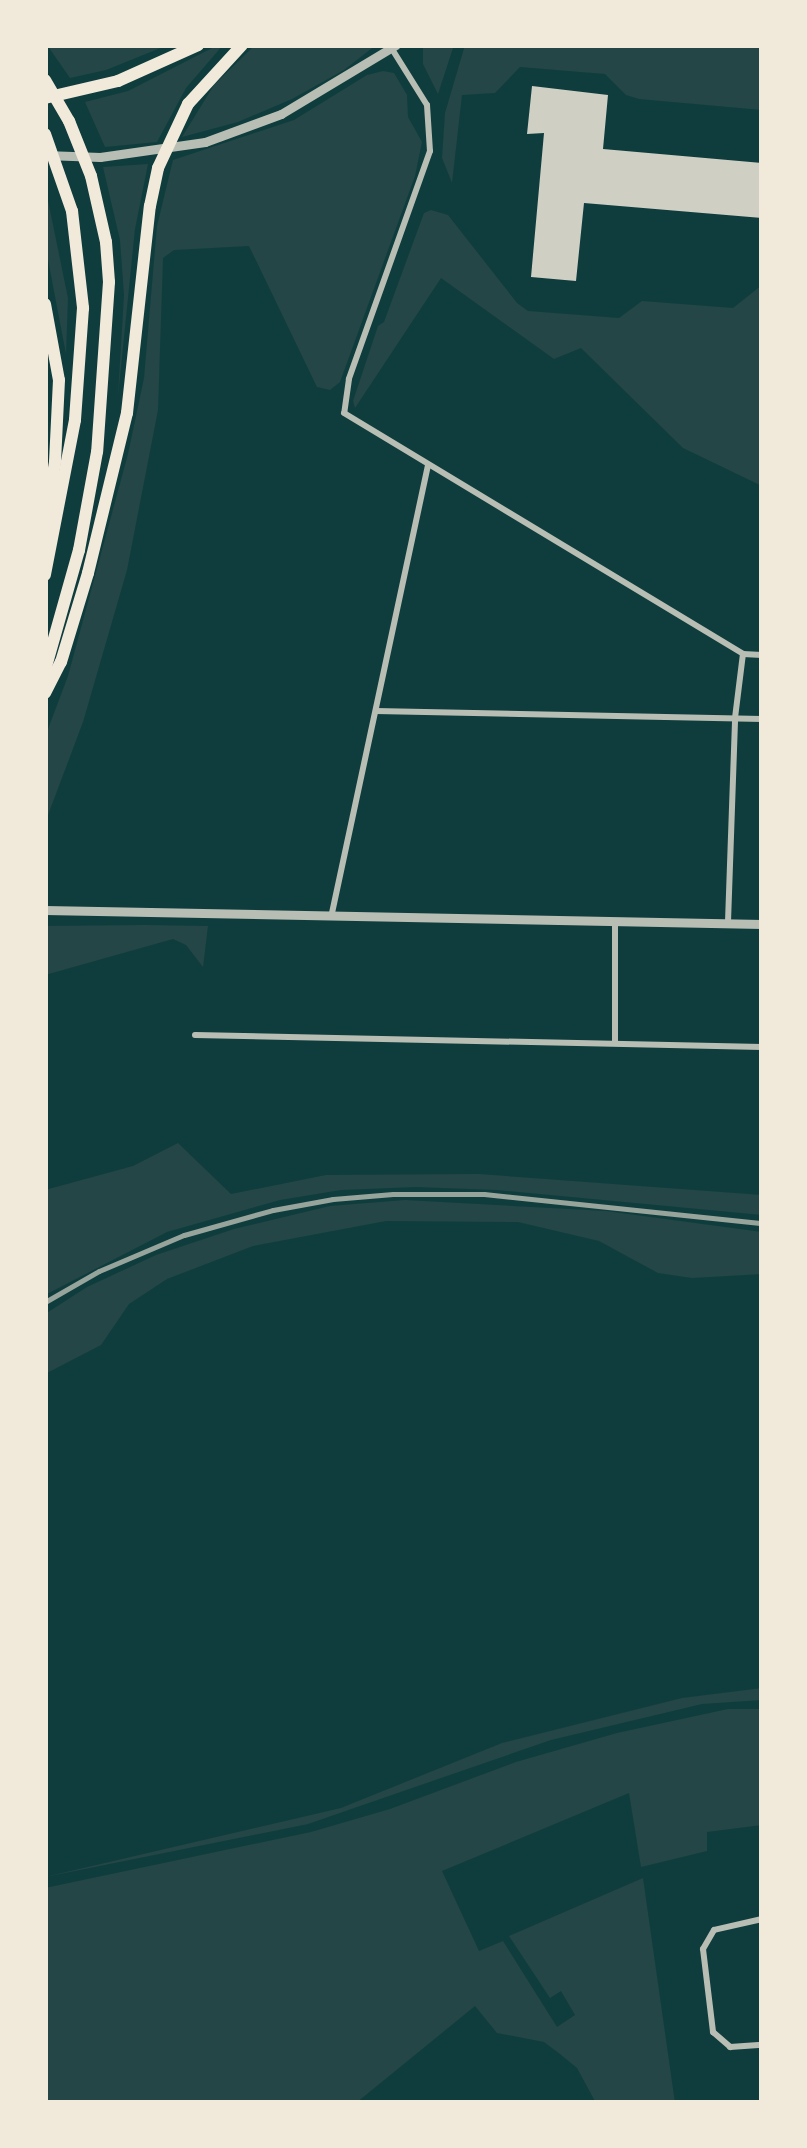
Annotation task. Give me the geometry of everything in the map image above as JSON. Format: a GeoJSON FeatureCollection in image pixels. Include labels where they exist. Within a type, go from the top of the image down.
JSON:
{"type":"FeatureCollection","features":[{"type":"Feature","properties":{"kind":"highway"},"geometry":{"type":"LineString","coordinates":[[45,98],[118,82],[198,45]]}},
{"type":"Feature","properties":{"kind":"highway"},"geometry":{"type":"LineString","coordinates":[[45,693],[62,662],[119,448],[134,362],[150,206],[165,148],[188,104],[242,45]]}},
{"type":"Feature","properties":{"kind":"highway"},"geometry":{"type":"LineString","coordinates":[[45,80],[81,148],[106,242],[109,321],[97,452],[79,550],[45,670]]}},
{"type":"Feature","properties":{"kind":"highway"},"geometry":{"type":"LineString","coordinates":[[45,134],[63,178],[79,246],[84,308],[80,381],[62,501],[45,575]]}},
{"type":"Feature","properties":{"kind":"highway"},"geometry":{"type":"LineString","coordinates":[[45,304],[58,380],[55,462],[45,523]]}},
{"type":"Feature","properties":{"kind":"street"},"geometry":{"type":"LineString","coordinates":[[45,155],[100,158],[205,142],[282,114],[394,47],[427,105],[430,151],[349,380],[344,413],[743,654],[762,655]]}},
{"type":"Feature","properties":{"kind":"street"},"geometry":{"type":"LineString","coordinates":[[332,913],[428,464]]}},
{"type":"Feature","properties":{"kind":"street"},"geometry":{"type":"LineString","coordinates":[[728,922],[734,718],[743,654]]}},
{"type":"Feature","properties":{"kind":"street"},"geometry":{"type":"LineString","coordinates":[[376,711],[762,718]]}},
{"type":"Feature","properties":{"kind":"street"},"geometry":{"type":"LineString","coordinates":[[45,910],[762,924]]}},
{"type":"Feature","properties":{"kind":"street"},"geometry":{"type":"LineString","coordinates":[[615,920],[615,1044]]}},
{"type":"Feature","properties":{"kind":"street"},"geometry":{"type":"LineString","coordinates":[[195,1035],[762,1047]]}},
{"type":"Feature","properties":{"kind":"street"},"geometry":{"type":"LineString","coordinates":[[762,1920],[714,1930],[703,1949],[713,2032],[730,2047],[762,2045]]}},
{"type":"Feature","properties":{"kind":"shaded area"},"geometry":{"type":"Polygon","coordinates":[[[47,45],[168,45],[106,70],[70,78],[47,45]]]}},
{"type":"Feature","properties":{"kind":"shaded area"},"geometry":{"type":"Polygon","coordinates":[[[223,45],[186,88],[157,142],[105,147],[85,102],[128,91],[223,45]]]}},
{"type":"Feature","properties":{"kind":"shaded area"},"geometry":{"type":"Polygon","coordinates":[[[255,45],[376,45],[344,70],[292,99],[238,122],[182,137],[214,85],[255,45]]]}},
{"type":"Feature","properties":{"kind":"shaded area"},"geometry":{"type":"Polygon","coordinates":[[[423,45],[454,45],[438,94],[423,64],[423,45]]]}},
{"type":"Feature","properties":{"kind":"shaded area"},"geometry":{"type":"Polygon","coordinates":[[[465,45],[762,45],[762,110],[639,99],[626,95],[605,74],[520,67],[495,93],[462,95],[452,183],[442,158],[445,113],[465,45]]]}},
{"type":"Feature","properties":{"kind":"shaded area"},"geometry":{"type":"Polygon","coordinates":[[[394,73],[407,95],[408,117],[422,142],[415,176],[340,382],[330,390],[317,387],[249,246],[174,250],[163,258],[158,410],[127,570],[83,722],[45,823],[45,737],[68,676],[128,454],[144,378],[157,226],[173,160],[294,120],[367,75],[394,73]]]}},
{"type":"Feature","properties":{"kind":"shaded area"},"geometry":{"type":"Polygon","coordinates":[[[148,164],[135,229],[118,396],[124,295],[120,240],[103,167],[148,164]]]}},
{"type":"Feature","properties":{"kind":"shaded area"},"geometry":{"type":"Polygon","coordinates":[[[45,186],[68,298],[66,354],[45,244],[45,186]]]}},
{"type":"Feature","properties":{"kind":"shaded area"},"geometry":{"type":"Polygon","coordinates":[[[431,210],[448,215],[517,303],[528,311],[619,318],[642,301],[733,308],[762,285],[762,486],[683,448],[581,348],[554,359],[441,278],[355,408],[353,401],[378,326],[384,322],[424,213],[431,210]]]}},
{"type":"Feature","properties":{"kind":"shaded area"},"geometry":{"type":"Polygon","coordinates":[[[45,926],[208,926],[203,967],[186,945],[173,939],[45,975],[45,926]]]}},
{"type":"Feature","properties":{"kind":"shaded area"},"geometry":{"type":"Polygon","coordinates":[[[178,1143],[231,1194],[326,1175],[479,1174],[762,1195],[762,1215],[497,1190],[341,1190],[280,1200],[167,1232],[45,1295],[45,1190],[133,1166],[178,1143]]]}},
{"type":"Feature","properties":{"kind":"shaded area"},"geometry":{"type":"Polygon","coordinates":[[[405,1200],[606,1211],[762,1232],[762,1274],[692,1278],[658,1273],[599,1241],[518,1222],[386,1221],[253,1246],[167,1279],[129,1304],[101,1345],[45,1374],[45,1314],[87,1287],[156,1255],[234,1229],[330,1206],[405,1200]]]}},
{"type":"Feature","properties":{"kind":"shaded area"},"geometry":{"type":"Polygon","coordinates":[[[762,1688],[762,1700],[702,1704],[551,1740],[308,1824],[45,1877],[341,1808],[502,1743],[682,1698],[762,1688]]]}},
{"type":"Feature","properties":{"kind":"shaded area"},"geometry":{"type":"Polygon","coordinates":[[[728,1709],[762,1709],[762,1825],[707,1832],[707,1851],[641,1867],[629,1793],[442,1871],[479,1951],[503,1941],[557,2027],[575,2015],[561,1991],[550,1998],[509,1936],[643,1878],[675,2103],[596,2103],[577,2068],[560,2054],[544,2042],[497,2033],[475,2006],[356,2103],[45,2100],[45,1888],[311,1832],[390,1809],[516,1762],[617,1733],[728,1709]]]}},
{"type":"Feature","properties":{"kind":"building"},"geometry":{"type":"Polygon","coordinates":[[[532,86],[608,95],[603,149],[762,163],[762,218],[584,203],[576,281],[531,277],[544,133],[527,134],[532,86]]]}},
{"type":"Feature","properties":{"kind":"railway"},"geometry":{"type":"LineString","coordinates":[[45,1302],[99,1271],[184,1235],[273,1210],[333,1199],[393,1194],[484,1194],[762,1223]]}}]}
